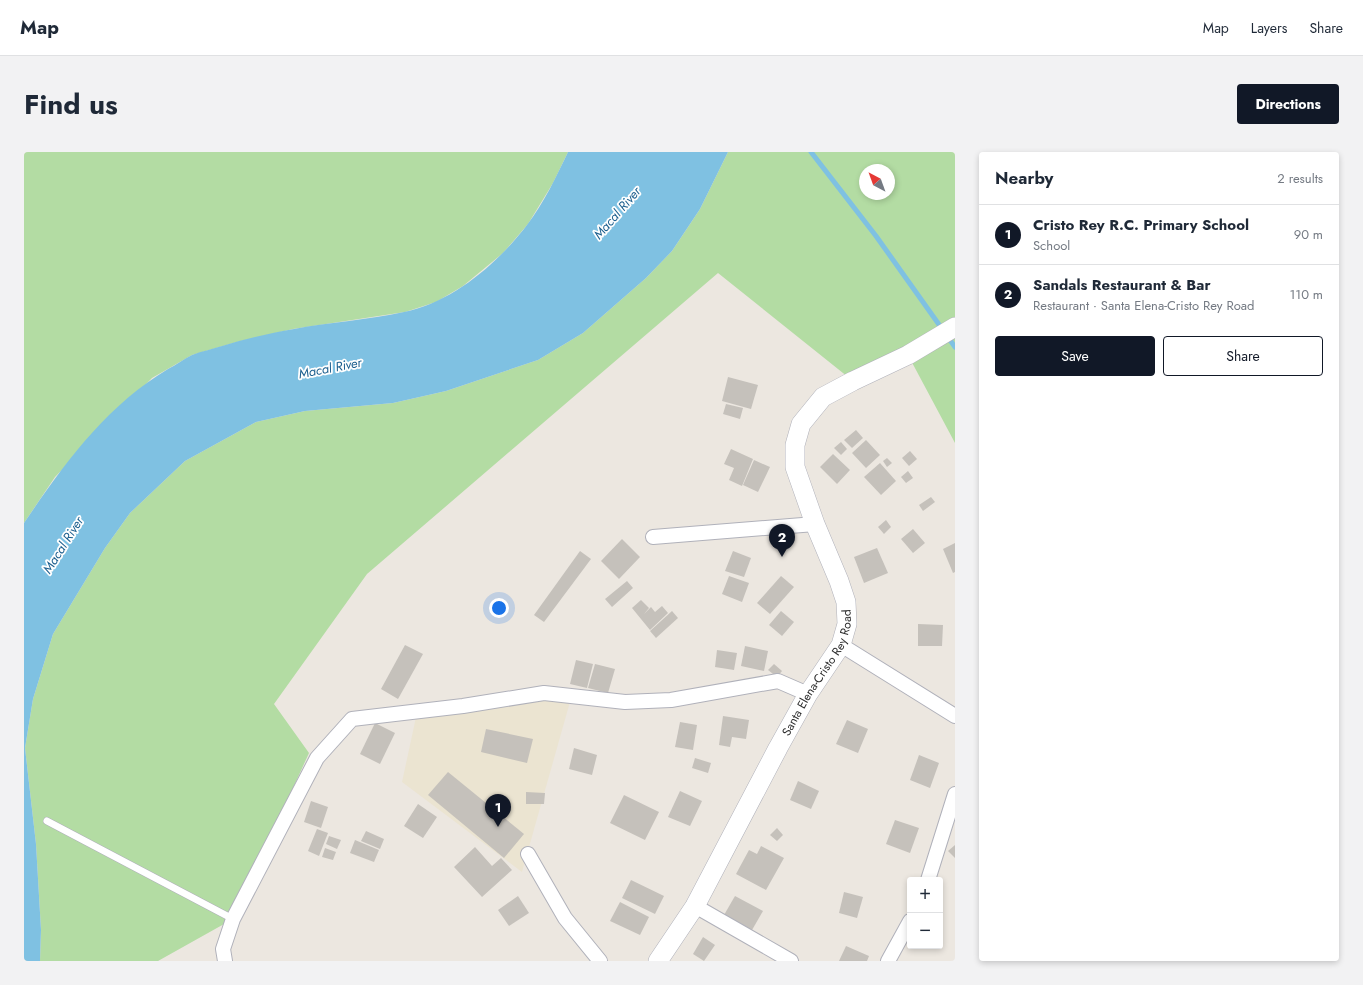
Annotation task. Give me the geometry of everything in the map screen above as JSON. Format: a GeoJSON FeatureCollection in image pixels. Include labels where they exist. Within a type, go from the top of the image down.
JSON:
{"type":"FeatureCollection","features":[{"type":"Feature","properties":{"kind":"main road","name":"Santa Elena-Cristo Rey Road"},"geometry":{"type":"LineString","coordinates":[[658,961],[694,906],[808,694],[841,644],[846,624],[846,602],[839,581],[815,524],[795,467],[795,445],[801,424],[823,398],[935,340],[955,327]]}},
{"type":"Feature","properties":{"kind":"street"},"geometry":{"type":"LineString","coordinates":[[653,536],[815,524]]}},
{"type":"Feature","properties":{"kind":"street"},"geometry":{"type":"LineString","coordinates":[[841,644],[955,716]]}},
{"type":"Feature","properties":{"kind":"street"},"geometry":{"type":"LineString","coordinates":[[225,961],[223,949],[233,919],[317,758],[352,719],[463,706],[544,692],[625,702],[671,700],[778,681],[808,694]]}},
{"type":"Feature","properties":{"kind":"street"},"geometry":{"type":"LineString","coordinates":[[929,877],[955,794]]}},
{"type":"Feature","properties":{"kind":"street"},"geometry":{"type":"LineString","coordinates":[[528,854],[565,918],[600,961]]}},
{"type":"Feature","properties":{"kind":"street"},"geometry":{"type":"LineString","coordinates":[[694,906],[791,961]]}},
{"type":"Feature","properties":{"kind":"street"},"geometry":{"type":"LineString","coordinates":[[888,961],[907,926]]}},
{"type":"Feature","properties":{"kind":"lane"},"geometry":{"type":"LineString","coordinates":[[47,821],[233,919]]}},
{"type":"Feature","properties":{"kind":"shaded area"},"geometry":{"type":"Polygon","coordinates":[[[542,699],[570,702],[522,872],[402,782],[416,717],[542,699]]]}},
{"type":"Feature","properties":{"kind":"green space"},"geometry":{"type":"Polygon","coordinates":[[[24,152],[568,152],[553,183],[528,224],[503,253],[463,286],[436,302],[405,312],[293,329],[237,342],[192,355],[152,378],[55,477],[24,523],[24,152]]]}},
{"type":"Feature","properties":{"kind":"green space"},"geometry":{"type":"Polygon","coordinates":[[[728,152],[955,152],[955,443],[908,355],[853,381],[718,273],[367,574],[274,704],[309,753],[233,919],[158,961],[40,961],[41,930],[36,844],[25,748],[33,699],[53,634],[105,548],[130,513],[185,461],[256,422],[305,411],[393,403],[446,391],[538,360],[583,333],[646,278],[672,251],[700,209],[728,152]]]}},
{"type":"Feature","properties":{"kind":"water","name":"Macal River"},"geometry":{"type":"Polygon","coordinates":[[[568,152],[728,152],[700,209],[672,251],[646,278],[583,333],[538,360],[446,391],[393,403],[305,411],[256,422],[185,461],[130,513],[105,548],[53,634],[33,699],[25,748],[36,844],[41,930],[40,961],[24,961],[24,523],[71,458],[106,418],[125,400],[146,384],[192,355],[231,343],[276,332],[404,312],[440,300],[457,290],[488,267],[515,240],[533,217],[544,199],[568,152]]]}},
{"type":"Feature","properties":{"kind":"building"},"geometry":{"type":"Polygon","coordinates":[[[728,377],[758,385],[751,409],[722,401],[728,377]]]}},
{"type":"Feature","properties":{"kind":"building"},"geometry":{"type":"Polygon","coordinates":[[[726,404],[743,408],[740,419],[723,414],[726,404]]]}},
{"type":"Feature","properties":{"kind":"building"},"geometry":{"type":"Polygon","coordinates":[[[856,430],[863,438],[852,448],[844,440],[856,430]]]}},
{"type":"Feature","properties":{"kind":"building"},"geometry":{"type":"Polygon","coordinates":[[[866,440],[880,455],[866,468],[852,453],[866,440]]]}},
{"type":"Feature","properties":{"kind":"building"},"geometry":{"type":"Polygon","coordinates":[[[841,442],[847,449],[841,455],[834,448],[841,442]]]}},
{"type":"Feature","properties":{"kind":"building"},"geometry":{"type":"Polygon","coordinates":[[[731,449],[753,459],[742,486],[729,480],[734,468],[724,464],[731,449]]]}},
{"type":"Feature","properties":{"kind":"building"},"geometry":{"type":"Polygon","coordinates":[[[910,451],[917,459],[909,466],[902,458],[910,451]]]}},
{"type":"Feature","properties":{"kind":"building"},"geometry":{"type":"Polygon","coordinates":[[[833,454],[850,470],[837,484],[820,467],[833,454]]]}},
{"type":"Feature","properties":{"kind":"building"},"geometry":{"type":"Polygon","coordinates":[[[887,458],[892,463],[887,467],[883,461],[887,458]]]}},
{"type":"Feature","properties":{"kind":"building"},"geometry":{"type":"Polygon","coordinates":[[[754,460],[770,467],[758,492],[743,485],[754,460]]]}},
{"type":"Feature","properties":{"kind":"building"},"geometry":{"type":"Polygon","coordinates":[[[880,463],[896,481],[881,495],[864,477],[880,463]]]}},
{"type":"Feature","properties":{"kind":"building"},"geometry":{"type":"Polygon","coordinates":[[[908,471],[913,478],[906,483],[901,477],[908,471]]]}},
{"type":"Feature","properties":{"kind":"building"},"geometry":{"type":"Polygon","coordinates":[[[931,497],[935,502],[923,511],[919,505],[931,497]]]}},
{"type":"Feature","properties":{"kind":"building"},"geometry":{"type":"Polygon","coordinates":[[[886,520],[891,527],[884,534],[878,527],[886,520]]]}},
{"type":"Feature","properties":{"kind":"building"},"geometry":{"type":"Polygon","coordinates":[[[913,529],[925,543],[913,553],[901,539],[913,529]]]}},
{"type":"Feature","properties":{"kind":"building"},"geometry":{"type":"Polygon","coordinates":[[[622,539],[640,557],[619,579],[601,561],[622,539]]]}},
{"type":"Feature","properties":{"kind":"building"},"geometry":{"type":"Polygon","coordinates":[[[955,543],[955,572],[953,573],[943,549],[955,543]]]}},
{"type":"Feature","properties":{"kind":"building"},"geometry":{"type":"Polygon","coordinates":[[[877,548],[888,573],[864,583],[854,557],[877,548]]]}},
{"type":"Feature","properties":{"kind":"building"},"geometry":{"type":"Polygon","coordinates":[[[580,551],[591,559],[544,622],[534,615],[580,551]]]}},
{"type":"Feature","properties":{"kind":"building"},"geometry":{"type":"Polygon","coordinates":[[[733,551],[751,558],[744,577],[725,571],[733,551]]]}},
{"type":"Feature","properties":{"kind":"building"},"geometry":{"type":"Polygon","coordinates":[[[729,576],[749,583],[742,602],[722,594],[729,576]]]}},
{"type":"Feature","properties":{"kind":"building"},"geometry":{"type":"Polygon","coordinates":[[[781,576],[794,587],[770,614],[757,603],[781,576]]]}},
{"type":"Feature","properties":{"kind":"building"},"geometry":{"type":"Polygon","coordinates":[[[627,581],[633,588],[612,607],[605,599],[627,581]]]}},
{"type":"Feature","properties":{"kind":"building"},"geometry":{"type":"Polygon","coordinates":[[[641,600],[649,608],[644,614],[651,607],[655,612],[662,606],[668,613],[650,630],[632,608],[641,600]]]}},
{"type":"Feature","properties":{"kind":"building"},"geometry":{"type":"Polygon","coordinates":[[[672,611],[678,618],[656,638],[650,631],[672,611]]]}},
{"type":"Feature","properties":{"kind":"building"},"geometry":{"type":"Polygon","coordinates":[[[781,611],[794,622],[782,636],[769,625],[781,611]]]}},
{"type":"Feature","properties":{"kind":"building"},"geometry":{"type":"Polygon","coordinates":[[[918,624],[943,625],[942,646],[918,646],[918,624]]]}},
{"type":"Feature","properties":{"kind":"building"},"geometry":{"type":"Polygon","coordinates":[[[405,645],[423,654],[398,699],[381,689],[405,645]]]}},
{"type":"Feature","properties":{"kind":"building"},"geometry":{"type":"Polygon","coordinates":[[[745,646],[768,651],[764,671],[741,666],[745,646]]]}},
{"type":"Feature","properties":{"kind":"building"},"geometry":{"type":"Polygon","coordinates":[[[717,650],[737,653],[734,670],[715,667],[717,650]]]}},
{"type":"Feature","properties":{"kind":"building"},"geometry":{"type":"Polygon","coordinates":[[[576,660],[593,664],[587,688],[570,684],[576,660]]]}},
{"type":"Feature","properties":{"kind":"building"},"geometry":{"type":"Polygon","coordinates":[[[595,664],[615,669],[608,693],[588,688],[595,664]]]}},
{"type":"Feature","properties":{"kind":"building"},"geometry":{"type":"Polygon","coordinates":[[[774,664],[782,671],[777,677],[768,670],[774,664]]]}},
{"type":"Feature","properties":{"kind":"building"},"geometry":{"type":"Polygon","coordinates":[[[723,716],[749,720],[746,739],[732,737],[730,747],[719,745],[723,716]]]}},
{"type":"Feature","properties":{"kind":"building"},"geometry":{"type":"Polygon","coordinates":[[[847,720],[868,729],[858,753],[836,744],[847,720]]]}},
{"type":"Feature","properties":{"kind":"building"},"geometry":{"type":"Polygon","coordinates":[[[680,722],[697,725],[693,750],[675,747],[680,722]]]}},
{"type":"Feature","properties":{"kind":"building"},"geometry":{"type":"Polygon","coordinates":[[[375,723],[395,733],[380,764],[360,754],[375,723]]]}},
{"type":"Feature","properties":{"kind":"building"},"geometry":{"type":"Polygon","coordinates":[[[486,729],[533,739],[527,763],[481,752],[486,729]]]}},
{"type":"Feature","properties":{"kind":"building"},"geometry":{"type":"Polygon","coordinates":[[[574,748],[597,755],[592,775],[569,769],[574,748]]]}},
{"type":"Feature","properties":{"kind":"building"},"geometry":{"type":"Polygon","coordinates":[[[919,755],[939,763],[930,788],[910,780],[919,755]]]}},
{"type":"Feature","properties":{"kind":"building"},"geometry":{"type":"Polygon","coordinates":[[[695,758],[711,763],[708,773],[692,768],[695,758]]]}},
{"type":"Feature","properties":{"kind":"building"},"geometry":{"type":"Polygon","coordinates":[[[448,772],[524,834],[504,858],[428,795],[448,772]]]}},
{"type":"Feature","properties":{"kind":"building"},"geometry":{"type":"Polygon","coordinates":[[[798,781],[819,791],[811,809],[790,800],[798,781]]]}},
{"type":"Feature","properties":{"kind":"building"},"geometry":{"type":"Polygon","coordinates":[[[680,791],[702,801],[690,826],[668,817],[680,791]]]}},
{"type":"Feature","properties":{"kind":"building"},"geometry":{"type":"Polygon","coordinates":[[[526,792],[545,793],[544,804],[526,804],[526,792]]]}},
{"type":"Feature","properties":{"kind":"building"},"geometry":{"type":"Polygon","coordinates":[[[624,795],[659,812],[645,840],[610,823],[624,795]]]}},
{"type":"Feature","properties":{"kind":"building"},"geometry":{"type":"Polygon","coordinates":[[[311,801],[328,807],[321,828],[304,822],[311,801]]]}},
{"type":"Feature","properties":{"kind":"building"},"geometry":{"type":"Polygon","coordinates":[[[418,804],[437,817],[423,838],[404,826],[418,804]]]}},
{"type":"Feature","properties":{"kind":"building"},"geometry":{"type":"Polygon","coordinates":[[[895,820],[919,828],[910,853],[886,844],[895,820]]]}},
{"type":"Feature","properties":{"kind":"building"},"geometry":{"type":"Polygon","coordinates":[[[777,828],[783,835],[777,841],[770,835],[777,828]]]}},
{"type":"Feature","properties":{"kind":"building"},"geometry":{"type":"Polygon","coordinates":[[[317,829],[328,833],[319,856],[308,851],[317,829]]]}},
{"type":"Feature","properties":{"kind":"building"},"geometry":{"type":"Polygon","coordinates":[[[366,831],[384,839],[380,849],[361,841],[366,831]]]}},
{"type":"Feature","properties":{"kind":"building"},"geometry":{"type":"Polygon","coordinates":[[[329,836],[341,840],[337,849],[326,844],[329,836]]]}},
{"type":"Feature","properties":{"kind":"building"},"geometry":{"type":"Polygon","coordinates":[[[355,840],[379,850],[374,862],[350,853],[355,840]]]}},
{"type":"Feature","properties":{"kind":"building"},"geometry":{"type":"Polygon","coordinates":[[[955,845],[955,858],[948,851],[955,845]]]}},
{"type":"Feature","properties":{"kind":"building"},"geometry":{"type":"Polygon","coordinates":[[[761,846],[784,858],[766,890],[736,874],[749,850],[757,854],[761,846]]]}},
{"type":"Feature","properties":{"kind":"building"},"geometry":{"type":"Polygon","coordinates":[[[475,847],[492,866],[501,858],[512,870],[482,897],[454,867],[475,847]]]}},
{"type":"Feature","properties":{"kind":"building"},"geometry":{"type":"Polygon","coordinates":[[[325,848],[336,852],[333,860],[322,857],[325,848]]]}},
{"type":"Feature","properties":{"kind":"building"},"geometry":{"type":"Polygon","coordinates":[[[631,880],[664,896],[655,914],[622,898],[631,880]]]}},
{"type":"Feature","properties":{"kind":"building"},"geometry":{"type":"Polygon","coordinates":[[[844,892],[863,897],[857,918],[839,913],[844,892]]]}},
{"type":"Feature","properties":{"kind":"building"},"geometry":{"type":"Polygon","coordinates":[[[518,896],[529,913],[509,926],[498,910],[518,896]]]}},
{"type":"Feature","properties":{"kind":"building"},"geometry":{"type":"Polygon","coordinates":[[[735,896],[763,911],[752,930],[724,915],[735,896]]]}},
{"type":"Feature","properties":{"kind":"building"},"geometry":{"type":"Polygon","coordinates":[[[620,902],[649,917],[640,935],[610,921],[620,902]]]}},
{"type":"Feature","properties":{"kind":"building"},"geometry":{"type":"Polygon","coordinates":[[[703,937],[715,945],[704,961],[693,954],[703,937]]]}},
{"type":"Feature","properties":{"kind":"building"},"geometry":{"type":"Polygon","coordinates":[[[846,946],[869,956],[867,961],[839,961],[846,946]]]}},
{"type":"Feature","properties":{"kind":"waterway"},"geometry":{"type":"LineString","coordinates":[[811,152],[876,236],[955,347]]}},
{"type":"Feature","properties":{"kind":"place","name":"Sandals Restaurant & Bar"},"geometry":{"type":"Point","coordinates":[782,557]}},
{"type":"Feature","properties":{"kind":"place","name":"Cristo Rey R.C. Primary School"},"geometry":{"type":"Point","coordinates":[498,827]}}]}
